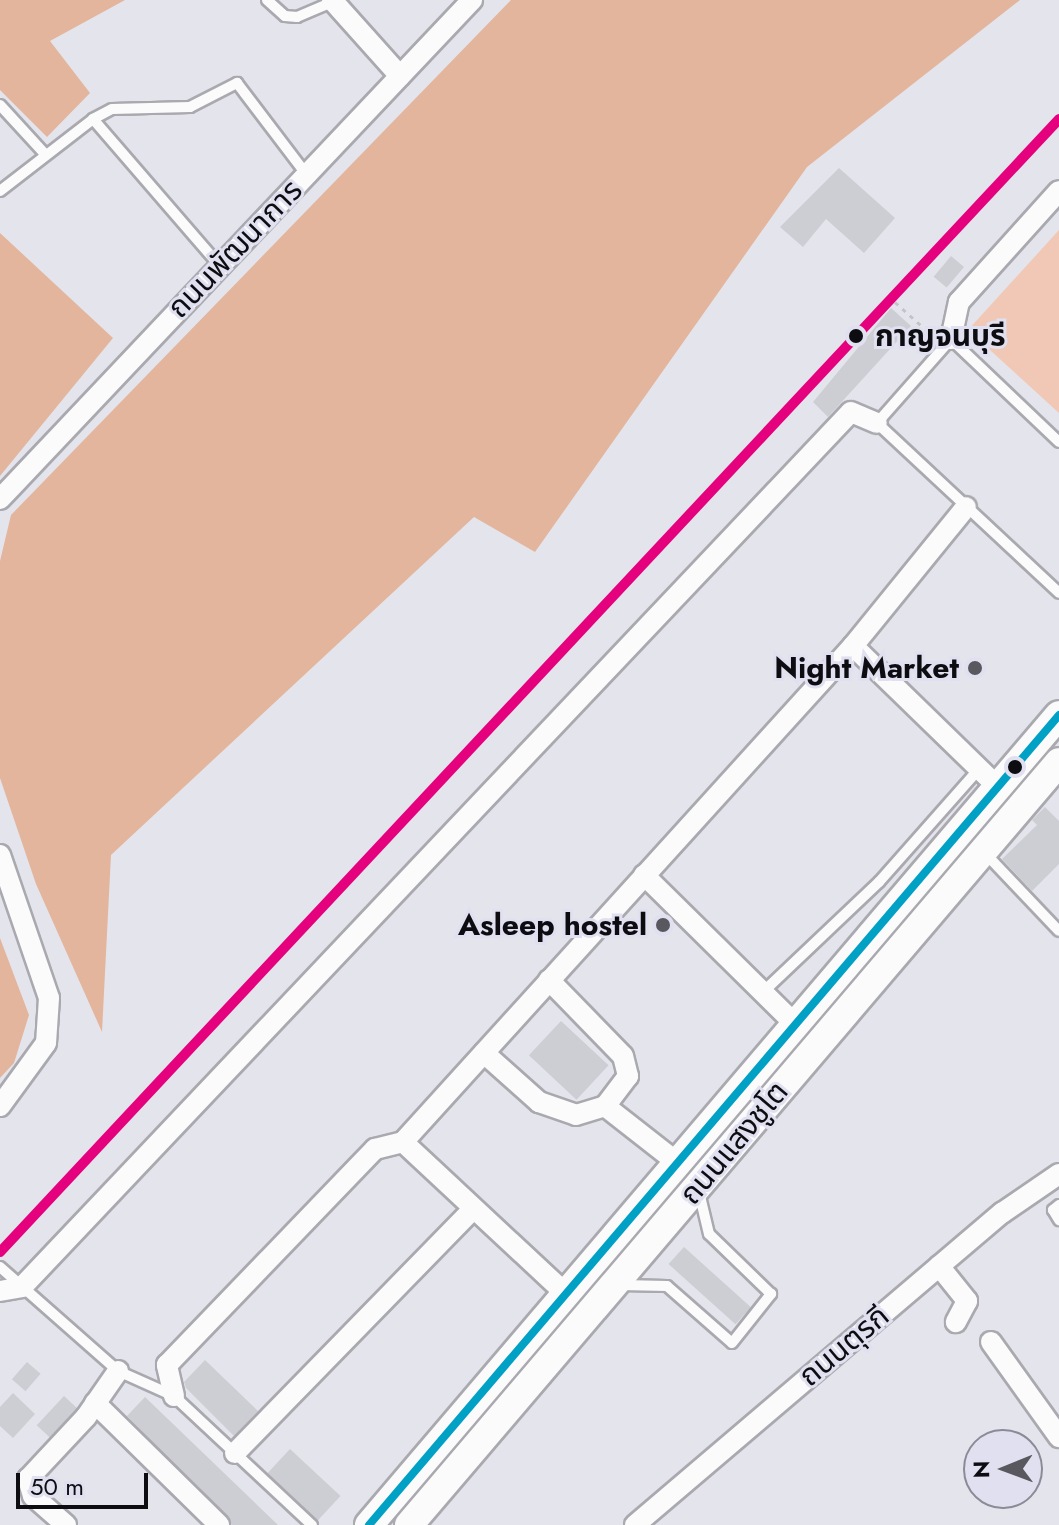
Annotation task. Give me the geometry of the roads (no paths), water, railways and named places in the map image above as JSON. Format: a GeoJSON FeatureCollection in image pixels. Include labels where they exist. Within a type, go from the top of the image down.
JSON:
{"type":"FeatureCollection","features":[{"type":"Feature","properties":{"kind":"main road","name":"ถนนแสงชูโต"},"geometry":{"type":"LineString","coordinates":[[369,1525],[568,1296],[796,1025],[989,778],[1059,715]]}},
{"type":"Feature","properties":{"kind":"main road","name":"ถนนแสงชูโต"},"geometry":{"type":"LineString","coordinates":[[409,1525],[981,849],[1059,762]]}},
{"type":"Feature","properties":{"kind":"main road"},"geometry":{"type":"LineString","coordinates":[[746,1084],[766,1105]]}},
{"type":"Feature","properties":{"kind":"main road"},"geometry":{"type":"LineString","coordinates":[[568,1296],[585,1320]]}},
{"type":"Feature","properties":{"kind":"street","name":"ถนนพัฒนาการ"},"geometry":{"type":"LineString","coordinates":[[0,499],[472,0]]}},
{"type":"Feature","properties":{"kind":"street"},"geometry":{"type":"LineString","coordinates":[[333,1],[400,76]]}},
{"type":"Feature","properties":{"kind":"street"},"geometry":{"type":"LineString","coordinates":[[947,343],[959,302],[1059,191]]}},
{"type":"Feature","properties":{"kind":"street"},"geometry":{"type":"LineString","coordinates":[[0,1291],[22,1287],[851,412],[877,423]]}},
{"type":"Feature","properties":{"kind":"street"},"geometry":{"type":"LineString","coordinates":[[174,1396],[167,1365],[375,1149],[403,1142],[853,646],[966,507]]}},
{"type":"Feature","properties":{"kind":"street"},"geometry":{"type":"LineString","coordinates":[[853,646],[989,778]]}},
{"type":"Feature","properties":{"kind":"street"},"geometry":{"type":"LineString","coordinates":[[0,855],[38,952],[49,998],[46,1043],[0,1106]]}},
{"type":"Feature","properties":{"kind":"street"},"geometry":{"type":"LineString","coordinates":[[644,875],[796,1025]]}},
{"type":"Feature","properties":{"kind":"street"},"geometry":{"type":"LineString","coordinates":[[484,1053],[558,1112],[588,1114],[605,1106],[628,1076],[623,1056],[549,980]]}},
{"type":"Feature","properties":{"kind":"street"},"geometry":{"type":"LineString","coordinates":[[605,1106],[679,1164]]}},
{"type":"Feature","properties":{"kind":"street"},"geometry":{"type":"LineString","coordinates":[[403,1142],[472,1210],[568,1296]]}},
{"type":"Feature","properties":{"kind":"street","name":"ถนนตุรกี"},"geometry":{"type":"LineString","coordinates":[[635,1525],[939,1266],[1059,1174]]}},
{"type":"Feature","properties":{"kind":"street"},"geometry":{"type":"LineString","coordinates":[[235,1453],[472,1210]]}},
{"type":"Feature","properties":{"kind":"street"},"geometry":{"type":"LineString","coordinates":[[939,1266],[967,1301],[956,1322]]}},
{"type":"Feature","properties":{"kind":"street"},"geometry":{"type":"LineString","coordinates":[[991,1342],[1059,1437]]}},
{"type":"Feature","properties":{"kind":"street"},"geometry":{"type":"LineString","coordinates":[[66,1525],[33,1496],[28,1479],[95,1403],[118,1371]]}},
{"type":"Feature","properties":{"kind":"street"},"geometry":{"type":"LineString","coordinates":[[95,1403],[219,1525]]}},
{"type":"Feature","properties":{"kind":"lane"},"geometry":{"type":"LineString","coordinates":[[267,0],[285,16],[297,17],[333,1]]}},
{"type":"Feature","properties":{"kind":"lane"},"geometry":{"type":"LineString","coordinates":[[0,191],[43,152],[112,109],[190,107],[237,83],[306,174]]}},
{"type":"Feature","properties":{"kind":"lane"},"geometry":{"type":"LineString","coordinates":[[0,105],[43,152]]}},
{"type":"Feature","properties":{"kind":"lane"},"geometry":{"type":"LineString","coordinates":[[93,119],[219,265]]}},
{"type":"Feature","properties":{"kind":"lane"},"geometry":{"type":"LineString","coordinates":[[1059,442],[947,343],[877,423],[1059,593]]}},
{"type":"Feature","properties":{"kind":"lane"},"geometry":{"type":"LineString","coordinates":[[763,992],[989,778]]}},
{"type":"Feature","properties":{"kind":"lane"},"geometry":{"type":"LineString","coordinates":[[981,849],[1059,931]]}},
{"type":"Feature","properties":{"kind":"lane"},"geometry":{"type":"LineString","coordinates":[[614,1285],[667,1286],[732,1343],[771,1294],[709,1234],[697,1186]]}},
{"type":"Feature","properties":{"kind":"lane"},"geometry":{"type":"LineString","coordinates":[[1059,1205],[1053,1210],[1059,1220]]}},
{"type":"Feature","properties":{"kind":"lane"},"geometry":{"type":"LineString","coordinates":[[0,1267],[118,1371],[174,1396],[312,1525]]}},
{"type":"Feature","properties":{"kind":"place","name":"กาญจนบุรี"},"geometry":{"type":"Point","coordinates":[856,336]}},
{"type":"Feature","properties":{"kind":"place","name":"Night Market"},"geometry":{"type":"Point","coordinates":[975,668]}},
{"type":"Feature","properties":{"kind":"place","name":"Asleep hostel"},"geometry":{"type":"Point","coordinates":[663,925]}}]}
